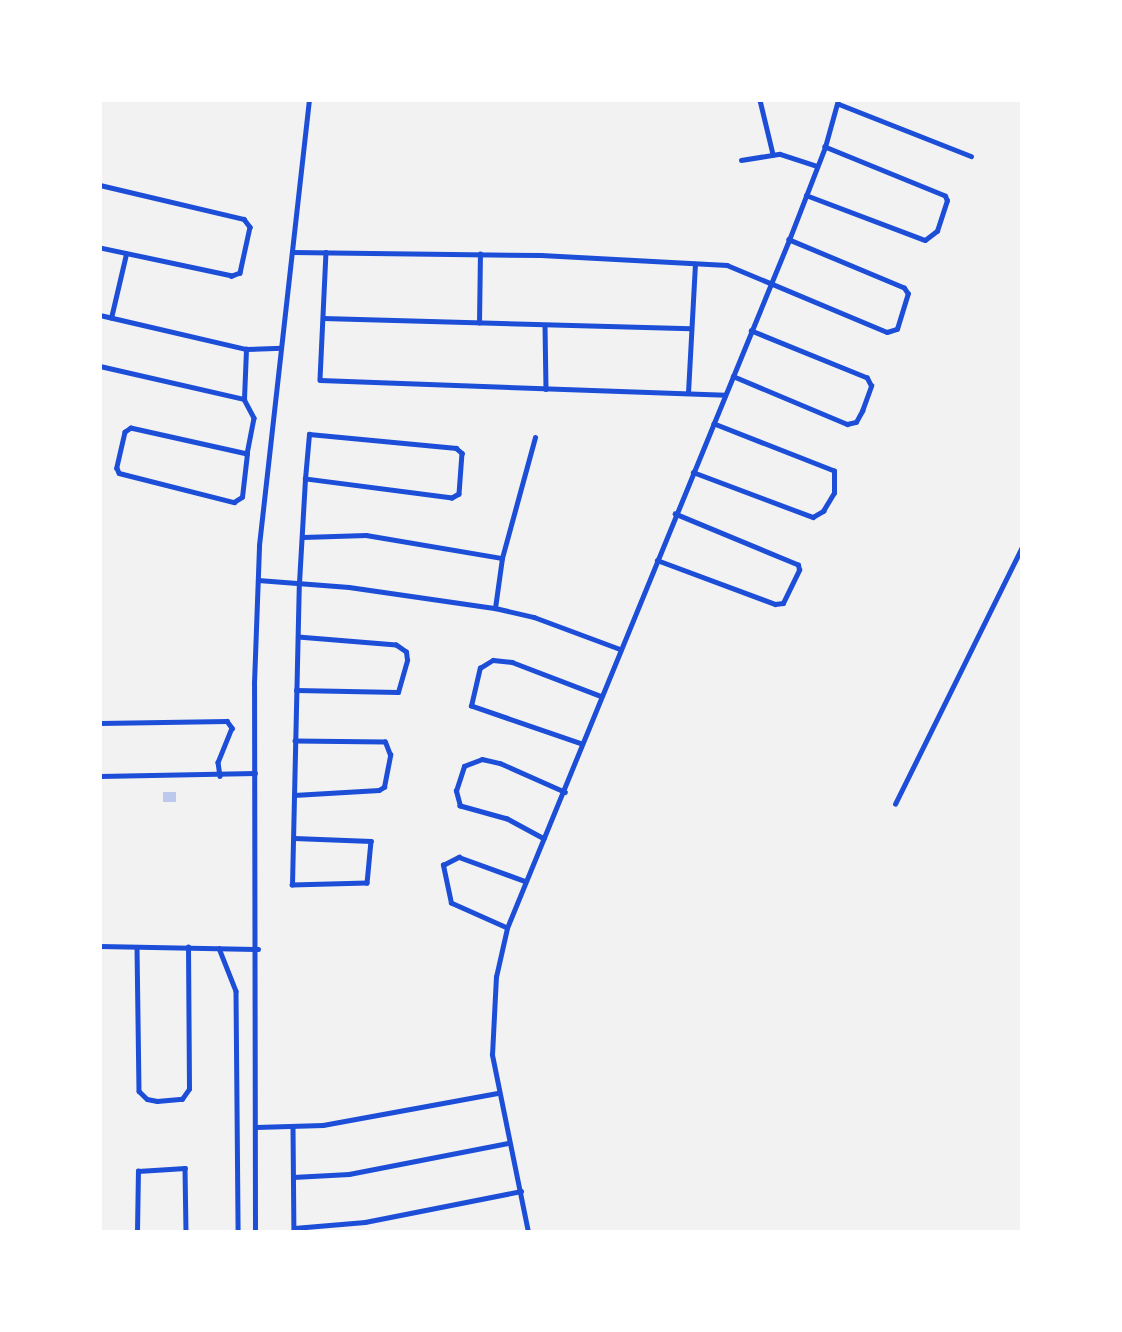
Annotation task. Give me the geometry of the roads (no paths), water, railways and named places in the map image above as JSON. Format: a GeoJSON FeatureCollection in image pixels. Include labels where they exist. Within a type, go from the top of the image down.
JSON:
{"type":"FeatureCollection","features":[{"type":"Feature","properties":{"kind":"street"},"geometry":{"type":"LineString","coordinates":[[255,1232],[258,949],[255,773],[258,580],[262,498],[309,100]]}},
{"type":"Feature","properties":{"kind":"street"},"geometry":{"type":"LineString","coordinates":[[760,100],[773,154]]}},
{"type":"Feature","properties":{"kind":"street"},"geometry":{"type":"LineString","coordinates":[[528,1232],[497,1093],[493,1014],[507,928],[789,240],[825,147],[838,102],[971,156]]}},
{"type":"Feature","properties":{"kind":"street"},"geometry":{"type":"LineString","coordinates":[[806,195],[925,240],[937,231],[946,197],[825,147]]}},
{"type":"Feature","properties":{"kind":"street"},"geometry":{"type":"LineString","coordinates":[[741,160],[773,154],[817,166]]}},
{"type":"Feature","properties":{"kind":"street"},"geometry":{"type":"LineString","coordinates":[[100,185],[244,219],[250,225],[237,276],[222,277],[100,248]]}},
{"type":"Feature","properties":{"kind":"street"},"geometry":{"type":"LineString","coordinates":[[292,252],[480,254],[732,266],[769,286],[887,332],[897,328],[908,294],[904,288],[789,240]]}},
{"type":"Feature","properties":{"kind":"street"},"geometry":{"type":"LineString","coordinates":[[326,252],[320,380],[726,395]]}},
{"type":"Feature","properties":{"kind":"street"},"geometry":{"type":"LineString","coordinates":[[111,318],[126,254]]}},
{"type":"Feature","properties":{"kind":"street"},"geometry":{"type":"LineString","coordinates":[[480,254],[480,323]]}},
{"type":"Feature","properties":{"kind":"street"},"geometry":{"type":"LineString","coordinates":[[688,393],[695,264]]}},
{"type":"Feature","properties":{"kind":"street"},"geometry":{"type":"LineString","coordinates":[[100,315],[246,349],[281,348]]}},
{"type":"Feature","properties":{"kind":"street"},"geometry":{"type":"LineString","coordinates":[[323,318],[690,328]]}},
{"type":"Feature","properties":{"kind":"street"},"geometry":{"type":"LineString","coordinates":[[545,325],[546,388]]}},
{"type":"Feature","properties":{"kind":"street"},"geometry":{"type":"LineString","coordinates":[[733,376],[847,424],[856,422],[862,411],[871,386],[864,376],[751,331]]}},
{"type":"Feature","properties":{"kind":"street"},"geometry":{"type":"LineString","coordinates":[[246,349],[244,399],[254,418],[242,497],[233,502],[119,473],[117,468],[125,432],[131,428],[247,454]]}},
{"type":"Feature","properties":{"kind":"street"},"geometry":{"type":"LineString","coordinates":[[100,366],[244,399]]}},
{"type":"Feature","properties":{"kind":"street"},"geometry":{"type":"LineString","coordinates":[[693,472],[813,517],[823,511],[834,493],[838,479],[834,471],[714,424]]}},
{"type":"Feature","properties":{"kind":"street"},"geometry":{"type":"LineString","coordinates":[[294,838],[372,841],[365,886],[292,885],[299,583],[305,479],[309,434],[456,448],[462,453],[463,469],[459,494],[449,499],[305,479]]}},
{"type":"Feature","properties":{"kind":"street"},"geometry":{"type":"LineString","coordinates":[[495,608],[502,558],[535,437]]}},
{"type":"Feature","properties":{"kind":"street"},"geometry":{"type":"LineString","coordinates":[[657,560],[775,604],[783,603],[799,570],[798,565],[675,514]]}},
{"type":"Feature","properties":{"kind":"street"},"geometry":{"type":"LineString","coordinates":[[303,537],[369,535],[502,558]]}},
{"type":"Feature","properties":{"kind":"street"},"geometry":{"type":"LineString","coordinates":[[895,804],[1022,547]]}},
{"type":"Feature","properties":{"kind":"street"},"geometry":{"type":"LineString","coordinates":[[258,580],[495,608],[534,617],[620,649]]}},
{"type":"Feature","properties":{"kind":"street"},"geometry":{"type":"LineString","coordinates":[[296,690],[398,692],[407,660],[406,652],[396,645],[298,637]]}},
{"type":"Feature","properties":{"kind":"street"},"geometry":{"type":"LineString","coordinates":[[582,744],[471,706],[480,668],[493,660],[512,662],[601,696]]}},
{"type":"Feature","properties":{"kind":"street"},"geometry":{"type":"LineString","coordinates":[[100,723],[227,721],[232,728],[218,762],[220,776]]}},
{"type":"Feature","properties":{"kind":"street"},"geometry":{"type":"LineString","coordinates":[[294,795],[384,788],[390,755],[384,742],[295,741]]}},
{"type":"Feature","properties":{"kind":"street"},"geometry":{"type":"LineString","coordinates":[[544,839],[507,819],[460,806],[456,792],[464,766],[482,759],[500,763],[565,792]]}},
{"type":"Feature","properties":{"kind":"street"},"geometry":{"type":"LineString","coordinates":[[100,776],[220,776],[255,773]]}},
{"type":"Feature","properties":{"kind":"street"},"geometry":{"type":"LineString","coordinates":[[507,928],[452,903],[443,865],[459,857],[525,881]]}},
{"type":"Feature","properties":{"kind":"street"},"geometry":{"type":"LineString","coordinates":[[100,946],[258,949]]}},
{"type":"Feature","properties":{"kind":"street"},"geometry":{"type":"LineString","coordinates":[[137,947],[139,1091],[147,1100],[157,1101],[182,1098],[189,1089],[188,947]]}},
{"type":"Feature","properties":{"kind":"street"},"geometry":{"type":"LineString","coordinates":[[219,948],[236,991],[238,1232]]}},
{"type":"Feature","properties":{"kind":"street"},"geometry":{"type":"LineString","coordinates":[[256,1127],[323,1125],[497,1093]]}},
{"type":"Feature","properties":{"kind":"street"},"geometry":{"type":"LineString","coordinates":[[293,1126],[294,1230],[365,1222],[521,1191]]}},
{"type":"Feature","properties":{"kind":"street"},"geometry":{"type":"LineString","coordinates":[[293,1177],[349,1174],[509,1143]]}},
{"type":"Feature","properties":{"kind":"street"},"geometry":{"type":"LineString","coordinates":[[137,1232],[137,1176],[142,1168],[185,1168],[186,1232]]}}]}
